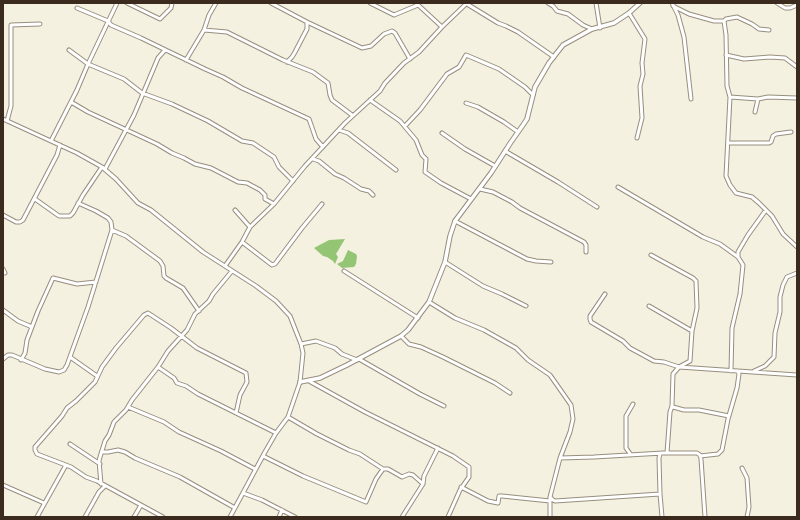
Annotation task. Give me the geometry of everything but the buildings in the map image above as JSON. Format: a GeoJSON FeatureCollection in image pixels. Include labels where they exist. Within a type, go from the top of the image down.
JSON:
{"type":"FeatureCollection","features":[{"type":"Feature","properties":{"kind":"street"},"geometry":{"type":"LineString","coordinates":[[51,141],[77,90],[117,3]]}},
{"type":"Feature","properties":{"kind":"street"},"geometry":{"type":"LineString","coordinates":[[127,3],[160,19],[171,8],[172,3]]}},
{"type":"Feature","properties":{"kind":"street"},"geometry":{"type":"LineString","coordinates":[[186,60],[204,30],[208,15],[216,3]]}},
{"type":"Feature","properties":{"kind":"street"},"geometry":{"type":"LineString","coordinates":[[271,3],[362,48],[370,46],[384,34],[392,31],[395,33],[410,59]]}},
{"type":"Feature","properties":{"kind":"street"},"geometry":{"type":"LineString","coordinates":[[370,3],[394,15],[417,4],[442,27]]}},
{"type":"Feature","properties":{"kind":"street"},"geometry":{"type":"LineString","coordinates":[[225,266],[242,242],[250,227],[274,204],[322,147],[352,115],[380,91],[385,83],[419,52],[467,3],[498,23],[518,32],[554,57]]}},
{"type":"Feature","properties":{"kind":"street"},"geometry":{"type":"LineString","coordinates":[[548,3],[554,6],[557,11],[568,14],[592,30]]}},
{"type":"Feature","properties":{"kind":"street"},"geometry":{"type":"LineString","coordinates":[[596,3],[600,28]]}},
{"type":"Feature","properties":{"kind":"street"},"geometry":{"type":"LineString","coordinates":[[300,382],[320,378],[358,360],[401,336],[418,318],[429,302],[445,262],[450,236],[455,221],[480,189],[527,119],[533,95],[542,75],[554,57],[563,45],[592,30],[614,23],[629,13],[640,3]]}},
{"type":"Feature","properties":{"kind":"street"},"geometry":{"type":"LineString","coordinates":[[777,3],[785,8],[790,8],[797,5]]}},
{"type":"Feature","properties":{"kind":"street"},"geometry":{"type":"LineString","coordinates":[[673,5],[701,18],[714,21],[724,21],[726,19],[737,17],[759,29],[769,30]]}},
{"type":"Feature","properties":{"kind":"street"},"geometry":{"type":"LineString","coordinates":[[673,5],[682,26],[691,99]]}},
{"type":"Feature","properties":{"kind":"street"},"geometry":{"type":"LineString","coordinates":[[77,8],[108,21],[111,25],[205,70],[223,76],[242,88],[309,119],[316,139],[322,147]]}},
{"type":"Feature","properties":{"kind":"street"},"geometry":{"type":"LineString","coordinates":[[629,13],[644,39],[642,63],[643,74],[640,86],[642,118],[637,138]]}},
{"type":"Feature","properties":{"kind":"street"},"geometry":{"type":"LineString","coordinates":[[724,21],[726,35],[727,86],[730,98],[729,143],[726,176],[736,193],[752,197],[772,216],[783,234],[797,247]]}},
{"type":"Feature","properties":{"kind":"street"},"geometry":{"type":"LineString","coordinates":[[287,62],[292,58],[307,29],[307,22]]}},
{"type":"Feature","properties":{"kind":"street"},"geometry":{"type":"LineString","coordinates":[[7,121],[11,106],[11,25],[40,24]]}},
{"type":"Feature","properties":{"kind":"street"},"geometry":{"type":"LineString","coordinates":[[105,27],[111,25]]}},
{"type":"Feature","properties":{"kind":"street"},"geometry":{"type":"LineString","coordinates":[[307,29],[316,26]]}},
{"type":"Feature","properties":{"kind":"street"},"geometry":{"type":"LineString","coordinates":[[204,30],[227,32],[287,62],[305,68],[324,80],[329,85],[332,100],[352,115]]}},
{"type":"Feature","properties":{"kind":"street"},"geometry":{"type":"LineString","coordinates":[[69,50],[88,64],[124,79],[142,93],[172,104],[208,121],[242,141],[253,143],[274,157],[279,166],[293,181]]}},
{"type":"Feature","properties":{"kind":"street"},"geometry":{"type":"LineString","coordinates":[[35,199],[55,214],[63,217],[70,216],[73,213],[78,203],[103,168],[134,115],[158,58],[165,50]]}},
{"type":"Feature","properties":{"kind":"street"},"geometry":{"type":"LineString","coordinates":[[726,54],[744,59],[770,57],[785,58],[797,67]]}},
{"type":"Feature","properties":{"kind":"street"},"geometry":{"type":"LineString","coordinates":[[405,126],[420,110],[447,74],[459,67],[466,55],[499,69],[525,87],[533,95]]}},
{"type":"Feature","properties":{"kind":"street"},"geometry":{"type":"LineString","coordinates":[[730,98],[797,98]]}},
{"type":"Feature","properties":{"kind":"street"},"geometry":{"type":"LineString","coordinates":[[755,112],[758,98]]}},
{"type":"Feature","properties":{"kind":"street"},"geometry":{"type":"LineString","coordinates":[[370,100],[395,117],[405,126],[416,140],[422,155],[426,159],[425,172],[441,183],[471,199]]}},
{"type":"Feature","properties":{"kind":"street"},"geometry":{"type":"LineString","coordinates":[[71,102],[88,112],[157,144],[194,164],[211,168],[238,182],[247,183],[260,190],[265,195],[265,199],[274,204]]}},
{"type":"Feature","properties":{"kind":"street"},"geometry":{"type":"LineString","coordinates":[[466,103],[478,107],[518,132]]}},
{"type":"Feature","properties":{"kind":"street"},"geometry":{"type":"LineString","coordinates":[[3,119],[60,145],[103,168],[116,179],[138,203],[150,210],[203,252],[256,286],[283,308],[293,322],[301,344],[303,359],[300,382],[288,417],[276,433],[230,517]]}},
{"type":"Feature","properties":{"kind":"street"},"geometry":{"type":"LineString","coordinates":[[339,130],[348,133],[396,170]]}},
{"type":"Feature","properties":{"kind":"street"},"geometry":{"type":"LineString","coordinates":[[729,143],[769,143],[776,134],[791,132]]}},
{"type":"Feature","properties":{"kind":"street"},"geometry":{"type":"LineString","coordinates":[[442,133],[466,150],[495,166]]}},
{"type":"Feature","properties":{"kind":"street"},"geometry":{"type":"LineString","coordinates":[[3,215],[16,222],[22,221],[57,155],[60,145]]}},
{"type":"Feature","properties":{"kind":"street"},"geometry":{"type":"LineString","coordinates":[[505,151],[597,207]]}},
{"type":"Feature","properties":{"kind":"street"},"geometry":{"type":"LineString","coordinates":[[313,159],[335,174],[361,189],[369,191],[373,195]]}},
{"type":"Feature","properties":{"kind":"street"},"geometry":{"type":"LineString","coordinates":[[618,187],[703,237],[720,244],[738,256],[743,265],[740,294],[732,328],[731,371]]}},
{"type":"Feature","properties":{"kind":"street"},"geometry":{"type":"LineString","coordinates":[[480,189],[493,192],[584,242],[586,245],[586,252]]}},
{"type":"Feature","properties":{"kind":"street"},"geometry":{"type":"LineString","coordinates":[[3,359],[8,355],[45,369],[59,372],[64,370],[96,282],[112,230],[111,222],[108,218],[78,203]]}},
{"type":"Feature","properties":{"kind":"street"},"geometry":{"type":"LineString","coordinates":[[242,242],[272,264],[275,264],[322,204]]}},
{"type":"Feature","properties":{"kind":"street"},"geometry":{"type":"LineString","coordinates":[[235,210],[250,227]]}},
{"type":"Feature","properties":{"kind":"street"},"geometry":{"type":"LineString","coordinates":[[738,256],[738,252],[748,235],[766,210]]}},
{"type":"Feature","properties":{"kind":"street"},"geometry":{"type":"LineString","coordinates":[[455,221],[527,259],[551,262]]}},
{"type":"Feature","properties":{"kind":"street"},"geometry":{"type":"LineString","coordinates":[[112,230],[126,236],[160,261],[163,266],[164,276],[183,288],[199,311]]}},
{"type":"Feature","properties":{"kind":"street"},"geometry":{"type":"LineString","coordinates":[[651,255],[694,278],[696,281],[697,308],[692,331],[690,361],[679,367],[673,374],[668,453]]}},
{"type":"Feature","properties":{"kind":"street"},"geometry":{"type":"LineString","coordinates":[[445,262],[483,286],[526,306]]}},
{"type":"Feature","properties":{"kind":"street"},"geometry":{"type":"LineString","coordinates":[[3,269],[5,273]]}},
{"type":"Feature","properties":{"kind":"street"},"geometry":{"type":"LineString","coordinates":[[85,517],[103,485],[100,457],[105,441],[114,422],[128,407],[180,335],[187,330],[192,318],[209,301],[232,271]]}},
{"type":"Feature","properties":{"kind":"street"},"geometry":{"type":"LineString","coordinates":[[344,271],[418,318]]}},
{"type":"Feature","properties":{"kind":"street"},"geometry":{"type":"LineString","coordinates":[[753,372],[765,366],[774,357],[775,333],[780,312],[780,297],[783,285],[787,277],[797,273]]}},
{"type":"Feature","properties":{"kind":"street"},"geometry":{"type":"LineString","coordinates":[[22,360],[25,353],[27,340],[53,278],[77,284],[96,282]]}},
{"type":"Feature","properties":{"kind":"street"},"geometry":{"type":"LineString","coordinates":[[605,294],[590,316],[591,322],[623,341],[630,348],[654,361],[664,362],[679,367],[797,375]]}},
{"type":"Feature","properties":{"kind":"street"},"geometry":{"type":"LineString","coordinates":[[429,302],[455,318],[484,330],[512,345],[528,360],[550,375],[572,407],[572,427],[560,458],[550,496],[550,517]]}},
{"type":"Feature","properties":{"kind":"street"},"geometry":{"type":"LineString","coordinates":[[649,306],[692,331]]}},
{"type":"Feature","properties":{"kind":"street"},"geometry":{"type":"LineString","coordinates":[[3,310],[18,321],[32,327]]}},
{"type":"Feature","properties":{"kind":"street"},"geometry":{"type":"LineString","coordinates":[[162,517],[66,465],[37,454],[35,446],[59,420],[66,408],[72,405],[90,388],[116,348],[147,313],[150,313],[159,319],[197,348],[246,373],[247,382],[240,394],[236,413]]}},
{"type":"Feature","properties":{"kind":"street"},"geometry":{"type":"LineString","coordinates":[[401,336],[409,344],[443,357],[495,383],[510,393]]}},
{"type":"Feature","properties":{"kind":"street"},"geometry":{"type":"LineString","coordinates":[[301,344],[316,340],[335,348],[342,354],[358,360],[444,406]]}},
{"type":"Feature","properties":{"kind":"street"},"geometry":{"type":"LineString","coordinates":[[70,357],[97,376]]}},
{"type":"Feature","properties":{"kind":"street"},"geometry":{"type":"LineString","coordinates":[[158,366],[174,378],[177,383],[276,433]]}},
{"type":"Feature","properties":{"kind":"street"},"geometry":{"type":"LineString","coordinates":[[560,458],[668,453],[697,453],[700,456],[718,454],[722,450],[739,374],[738,372]]}},
{"type":"Feature","properties":{"kind":"street"},"geometry":{"type":"LineString","coordinates":[[309,381],[365,412],[453,456],[469,467],[469,477],[461,488],[448,517]]}},
{"type":"Feature","properties":{"kind":"street"},"geometry":{"type":"LineString","coordinates":[[631,455],[626,448],[626,416],[633,404]]}},
{"type":"Feature","properties":{"kind":"street"},"geometry":{"type":"LineString","coordinates":[[672,406],[684,410],[699,410],[729,416]]}},
{"type":"Feature","properties":{"kind":"street"},"geometry":{"type":"LineString","coordinates":[[128,407],[164,422],[179,432],[221,451],[255,470]]}},
{"type":"Feature","properties":{"kind":"street"},"geometry":{"type":"LineString","coordinates":[[288,417],[317,434],[360,454],[383,469],[388,469],[402,477],[409,474],[412,475],[423,484]]}},
{"type":"Feature","properties":{"kind":"street"},"geometry":{"type":"LineString","coordinates":[[70,444],[100,464]]}},
{"type":"Feature","properties":{"kind":"street"},"geometry":{"type":"LineString","coordinates":[[402,517],[423,484],[424,476],[438,448]]}},
{"type":"Feature","properties":{"kind":"street"},"geometry":{"type":"LineString","coordinates":[[102,452],[118,450],[125,452],[135,458],[180,477],[235,508]]}},
{"type":"Feature","properties":{"kind":"street"},"geometry":{"type":"LineString","coordinates":[[660,454],[660,494],[662,517]]}},
{"type":"Feature","properties":{"kind":"street"},"geometry":{"type":"LineString","coordinates":[[263,456],[303,476],[366,502],[376,479],[383,469]]}},
{"type":"Feature","properties":{"kind":"street"},"geometry":{"type":"LineString","coordinates":[[700,456],[705,517]]}},
{"type":"Feature","properties":{"kind":"street"},"geometry":{"type":"LineString","coordinates":[[37,517],[66,465]]}},
{"type":"Feature","properties":{"kind":"street"},"geometry":{"type":"LineString","coordinates":[[742,468],[747,478],[749,507],[747,517]]}},
{"type":"Feature","properties":{"kind":"street"},"geometry":{"type":"LineString","coordinates":[[3,485],[44,503]]}},
{"type":"Feature","properties":{"kind":"street"},"geometry":{"type":"LineString","coordinates":[[461,488],[488,501],[498,502],[499,496],[502,496],[550,502]]}},
{"type":"Feature","properties":{"kind":"street"},"geometry":{"type":"LineString","coordinates":[[243,493],[295,517]]}},
{"type":"Feature","properties":{"kind":"street"},"geometry":{"type":"LineString","coordinates":[[550,496],[555,501],[660,494]]}},
{"type":"Feature","properties":{"kind":"street"},"geometry":{"type":"LineString","coordinates":[[134,517],[141,505]]}},
{"type":"Feature","properties":{"kind":"street"},"geometry":{"type":"LineString","coordinates":[[279,517],[282,510]]}},
{"type":"Feature","properties":{"kind":"green space"},"geometry":{"type":"Polygon","coordinates":[[[345,239],[336,254],[338,257],[335,264],[314,248],[329,240],[345,239]]]}},
{"type":"Feature","properties":{"kind":"green space"},"geometry":{"type":"Polygon","coordinates":[[[348,250],[356,254],[356,264],[354,267],[342,268],[337,264],[343,261],[348,250]]]}}]}
